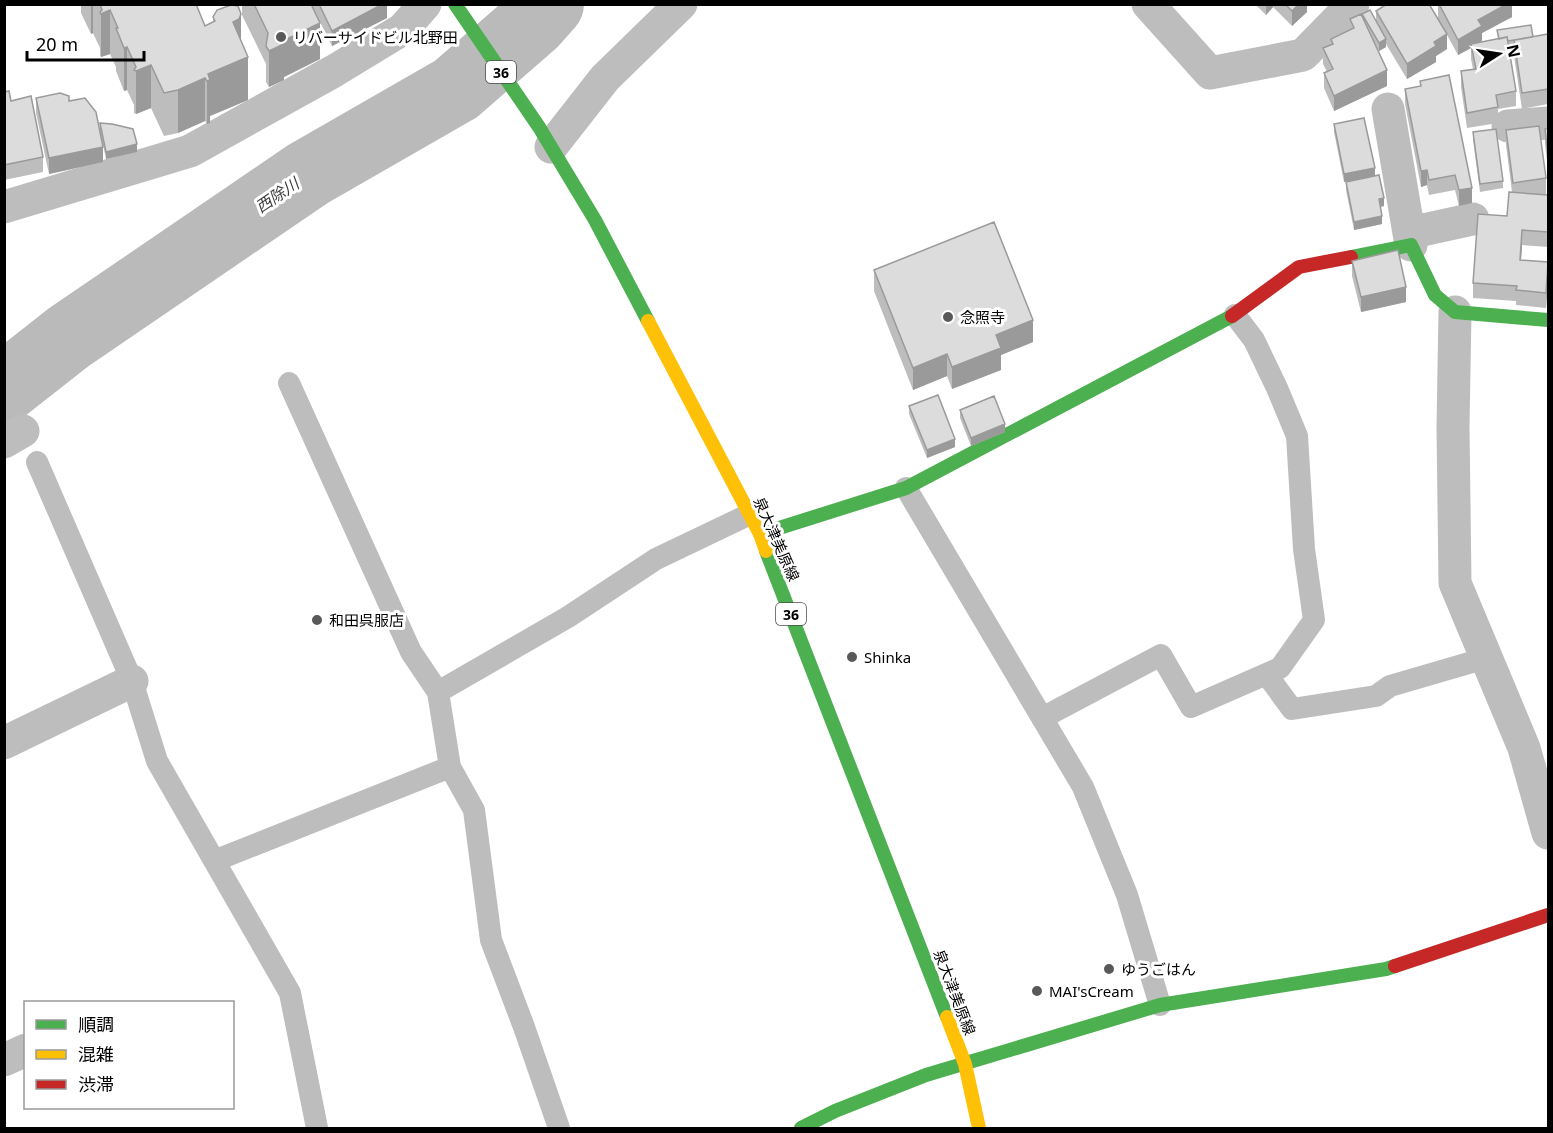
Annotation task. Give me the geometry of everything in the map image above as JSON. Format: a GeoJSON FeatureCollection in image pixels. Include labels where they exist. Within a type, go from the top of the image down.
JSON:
{"type":"FeatureCollection","features":[{"type":"Feature","properties":{"kind":"street"},"geometry":{"type":"LineString","coordinates":[[4,207],[190,151],[334,71],[403,29],[425,4]]}},
{"type":"Feature","properties":{"kind":"street","name":"泉大津美原線"},"geometry":{"type":"LineString","coordinates":[[455,4],[545,137],[596,220],[755,524],[965,1064],[979,1128]]}},
{"type":"Feature","properties":{"kind":"street"},"geometry":{"type":"LineString","coordinates":[[545,137],[681,4]]}},
{"type":"Feature","properties":{"kind":"street"},"geometry":{"type":"LineString","coordinates":[[1148,4],[1210,73],[1303,55],[1353,4]]}},
{"type":"Feature","properties":{"kind":"street"},"geometry":{"type":"LineString","coordinates":[[1388,108],[1410,239],[1434,295],[1455,312],[1548,320]]}},
{"type":"Feature","properties":{"kind":"street"},"geometry":{"type":"LineString","coordinates":[[1508,126],[1548,123]]}},
{"type":"Feature","properties":{"kind":"street"},"geometry":{"type":"LineString","coordinates":[[755,524],[906,488],[1235,315],[1299,267],[1410,239],[1473,219]]}},
{"type":"Feature","properties":{"kind":"street"},"geometry":{"type":"LineString","coordinates":[[1455,312],[1453,427],[1455,583],[1524,748],[1548,834]]}},
{"type":"Feature","properties":{"kind":"street"},"geometry":{"type":"LineString","coordinates":[[4,743],[132,681]]}},
{"type":"Feature","properties":{"kind":"street"},"geometry":{"type":"LineString","coordinates":[[801,1128],[835,1111],[926,1075],[1160,1005],[1386,969],[1548,915]]}},
{"type":"Feature","properties":{"kind":"street"},"geometry":{"type":"LineString","coordinates":[[4,1060],[24,1051]]}},
{"type":"Feature","properties":{"kind":"lane"},"geometry":{"type":"LineString","coordinates":[[1042,718],[1161,655],[1191,707],[1280,668],[1314,620],[1304,549],[1297,436],[1254,340],[1235,315]]}},
{"type":"Feature","properties":{"kind":"lane"},"geometry":{"type":"LineString","coordinates":[[289,383],[411,652],[438,692],[450,767],[474,810],[491,940],[560,1128]]}},
{"type":"Feature","properties":{"kind":"lane"},"geometry":{"type":"LineString","coordinates":[[37,462],[132,681],[157,760],[290,993],[317,1128]]}},
{"type":"Feature","properties":{"kind":"lane"},"geometry":{"type":"LineString","coordinates":[[906,488],[1083,787],[1127,895],[1160,1005]]}},
{"type":"Feature","properties":{"kind":"lane"},"geometry":{"type":"LineString","coordinates":[[438,692],[568,617],[656,559],[755,524]]}},
{"type":"Feature","properties":{"kind":"lane"},"geometry":{"type":"LineString","coordinates":[[1267,675],[1292,709],[1377,696],[1390,686],[1486,657]]}},
{"type":"Feature","properties":{"kind":"lane"},"geometry":{"type":"LineString","coordinates":[[214,861],[450,767]]}},
{"type":"Feature","properties":{"kind":"building"},"geometry":{"type":"Polygon","coordinates":[[[100,4],[196,4],[205,26],[215,21],[213,17],[217,10],[231,5],[238,6],[241,14],[239,19],[233,22],[248,57],[208,74],[210,80],[207,81],[205,78],[178,90],[164,93],[151,65],[134,70],[136,67],[127,47],[124,48],[110,10],[101,14],[100,4]]]}},
{"type":"Feature","properties":{"kind":"building"},"geometry":{"type":"Polygon","coordinates":[[[254,4],[311,4],[320,23],[283,41],[284,44],[269,51],[266,46],[268,33],[254,4]]]}},
{"type":"Feature","properties":{"kind":"building"},"geometry":{"type":"Polygon","coordinates":[[[319,4],[383,4],[332,31],[319,4]]]}},
{"type":"Feature","properties":{"kind":"building"},"geometry":{"type":"Polygon","coordinates":[[[1285,4],[1299,4],[1292,11],[1285,4]]]}},
{"type":"Feature","properties":{"kind":"building"},"geometry":{"type":"Polygon","coordinates":[[[1387,4],[1429,4],[1447,34],[1434,42],[1436,46],[1407,64],[1376,11],[1387,4]]]}},
{"type":"Feature","properties":{"kind":"building"},"geometry":{"type":"Polygon","coordinates":[[[1439,4],[1507,4],[1478,20],[1482,26],[1458,40],[1439,4]]]}},
{"type":"Feature","properties":{"kind":"building"},"geometry":{"type":"Polygon","coordinates":[[[1370,10],[1386,39],[1379,43],[1362,14],[1370,10]]]}},
{"type":"Feature","properties":{"kind":"building"},"geometry":{"type":"Polygon","coordinates":[[[1361,14],[1387,70],[1334,96],[1324,73],[1333,69],[1323,48],[1333,44],[1331,39],[1354,28],[1350,19],[1361,14]]]}},
{"type":"Feature","properties":{"kind":"building"},"geometry":{"type":"Polygon","coordinates":[[[1531,25],[1533,37],[1508,41],[1507,37],[1499,39],[1497,30],[1531,25]]]}},
{"type":"Feature","properties":{"kind":"building"},"geometry":{"type":"Polygon","coordinates":[[[1548,34],[1548,89],[1522,93],[1514,40],[1548,34]]]}},
{"type":"Feature","properties":{"kind":"building"},"geometry":{"type":"Polygon","coordinates":[[[1507,37],[1516,91],[1496,95],[1498,107],[1467,113],[1461,71],[1476,69],[1471,44],[1507,37]]]}},
{"type":"Feature","properties":{"kind":"building"},"geometry":{"type":"Polygon","coordinates":[[[1449,75],[1472,188],[1459,190],[1455,175],[1429,180],[1427,170],[1421,171],[1405,89],[1421,86],[1420,81],[1449,75]]]}},
{"type":"Feature","properties":{"kind":"building"},"geometry":{"type":"Polygon","coordinates":[[[9,91],[11,101],[31,96],[43,157],[4,165],[4,92],[9,91]]]}},
{"type":"Feature","properties":{"kind":"building"},"geometry":{"type":"Polygon","coordinates":[[[60,93],[69,96],[69,101],[85,98],[96,112],[103,147],[49,158],[36,98],[60,93]]]}},
{"type":"Feature","properties":{"kind":"building"},"geometry":{"type":"Polygon","coordinates":[[[1364,118],[1375,168],[1344,174],[1334,124],[1364,118]]]}},
{"type":"Feature","properties":{"kind":"building"},"geometry":{"type":"Polygon","coordinates":[[[100,123],[133,129],[137,144],[106,152],[100,123]]]}},
{"type":"Feature","properties":{"kind":"building"},"geometry":{"type":"Polygon","coordinates":[[[1539,126],[1546,178],[1513,183],[1506,130],[1539,126]]]}},
{"type":"Feature","properties":{"kind":"building"},"geometry":{"type":"Polygon","coordinates":[[[1548,128],[1548,155],[1545,129],[1548,128]]]}},
{"type":"Feature","properties":{"kind":"building"},"geometry":{"type":"Polygon","coordinates":[[[1496,129],[1503,181],[1480,184],[1473,132],[1496,129]]]}},
{"type":"Feature","properties":{"kind":"building"},"geometry":{"type":"Polygon","coordinates":[[[1379,175],[1384,198],[1379,199],[1382,216],[1354,222],[1346,182],[1379,175]]]}},
{"type":"Feature","properties":{"kind":"building"},"geometry":{"type":"Polygon","coordinates":[[[1509,192],[1548,195],[1548,232],[1522,230],[1520,260],[1548,262],[1546,293],[1516,290],[1517,286],[1473,283],[1478,214],[1507,216],[1509,192]]]}},
{"type":"Feature","properties":{"kind":"building"},"geometry":{"type":"Polygon","coordinates":[[[994,222],[1033,320],[996,335],[1001,348],[952,367],[947,354],[913,368],[874,270],[994,222]]]}},
{"type":"Feature","properties":{"kind":"building"},"geometry":{"type":"Polygon","coordinates":[[[1398,250],[1406,287],[1361,297],[1352,261],[1398,250]]]}},
{"type":"Feature","properties":{"kind":"building"},"geometry":{"type":"Polygon","coordinates":[[[938,395],[955,439],[927,450],[909,406],[938,395]]]}},
{"type":"Feature","properties":{"kind":"building"},"geometry":{"type":"Polygon","coordinates":[[[994,396],[1005,424],[971,438],[960,410],[994,396]]]}},
{"type":"Feature","properties":{"kind":"waterway","name":"西除川"},"geometry":{"type":"LineString","coordinates":[[4,388],[69,337],[308,174],[456,89],[533,22],[549,4]]}},
{"type":"Feature","properties":{"kind":"traffic: fast"},"geometry":{"type":"LineString","coordinates":[[455,4],[539,127],[595,220],[648,321]]}},
{"type":"Feature","properties":{"kind":"traffic: fast"},"geometry":{"type":"LineString","coordinates":[[1351,257],[1411,245],[1435,295],[1455,312],[1548,320]]}},
{"type":"Feature","properties":{"kind":"traffic: fast"},"geometry":{"type":"LineString","coordinates":[[760,534],[906,488],[1232,316]]}},
{"type":"Feature","properties":{"kind":"traffic: fast"},"geometry":{"type":"LineString","coordinates":[[766,551],[947,1017]]}},
{"type":"Feature","properties":{"kind":"traffic: fast"},"geometry":{"type":"LineString","coordinates":[[801,1128],[835,1111],[926,1075],[1160,1005],[1395,966]]}},
{"type":"Feature","properties":{"kind":"traffic: slow"},"geometry":{"type":"LineString","coordinates":[[648,321],[760,534],[766,551]]}},
{"type":"Feature","properties":{"kind":"traffic: slow"},"geometry":{"type":"LineString","coordinates":[[947,1017],[965,1064],[979,1128]]}},
{"type":"Feature","properties":{"kind":"traffic: jam"},"geometry":{"type":"LineString","coordinates":[[1232,316],[1299,267],[1351,257]]}},
{"type":"Feature","properties":{"kind":"traffic: jam"},"geometry":{"type":"LineString","coordinates":[[1395,966],[1548,915]]}},
{"type":"Feature","properties":{"kind":"place","name":"リバーサイドビル北野田"},"geometry":{"type":"Point","coordinates":[281,37]}},
{"type":"Feature","properties":{"kind":"place","name":"念照寺"},"geometry":{"type":"Point","coordinates":[948,317]}},
{"type":"Feature","properties":{"kind":"place","name":"和田呉服店"},"geometry":{"type":"Point","coordinates":[317,620]}},
{"type":"Feature","properties":{"kind":"place","name":"Shinka"},"geometry":{"type":"Point","coordinates":[852,657]}},
{"type":"Feature","properties":{"kind":"place","name":"ゆうごはん"},"geometry":{"type":"Point","coordinates":[1109,969]}},
{"type":"Feature","properties":{"kind":"place","name":"MAI'sCream"},"geometry":{"type":"Point","coordinates":[1037,991]}}]}
